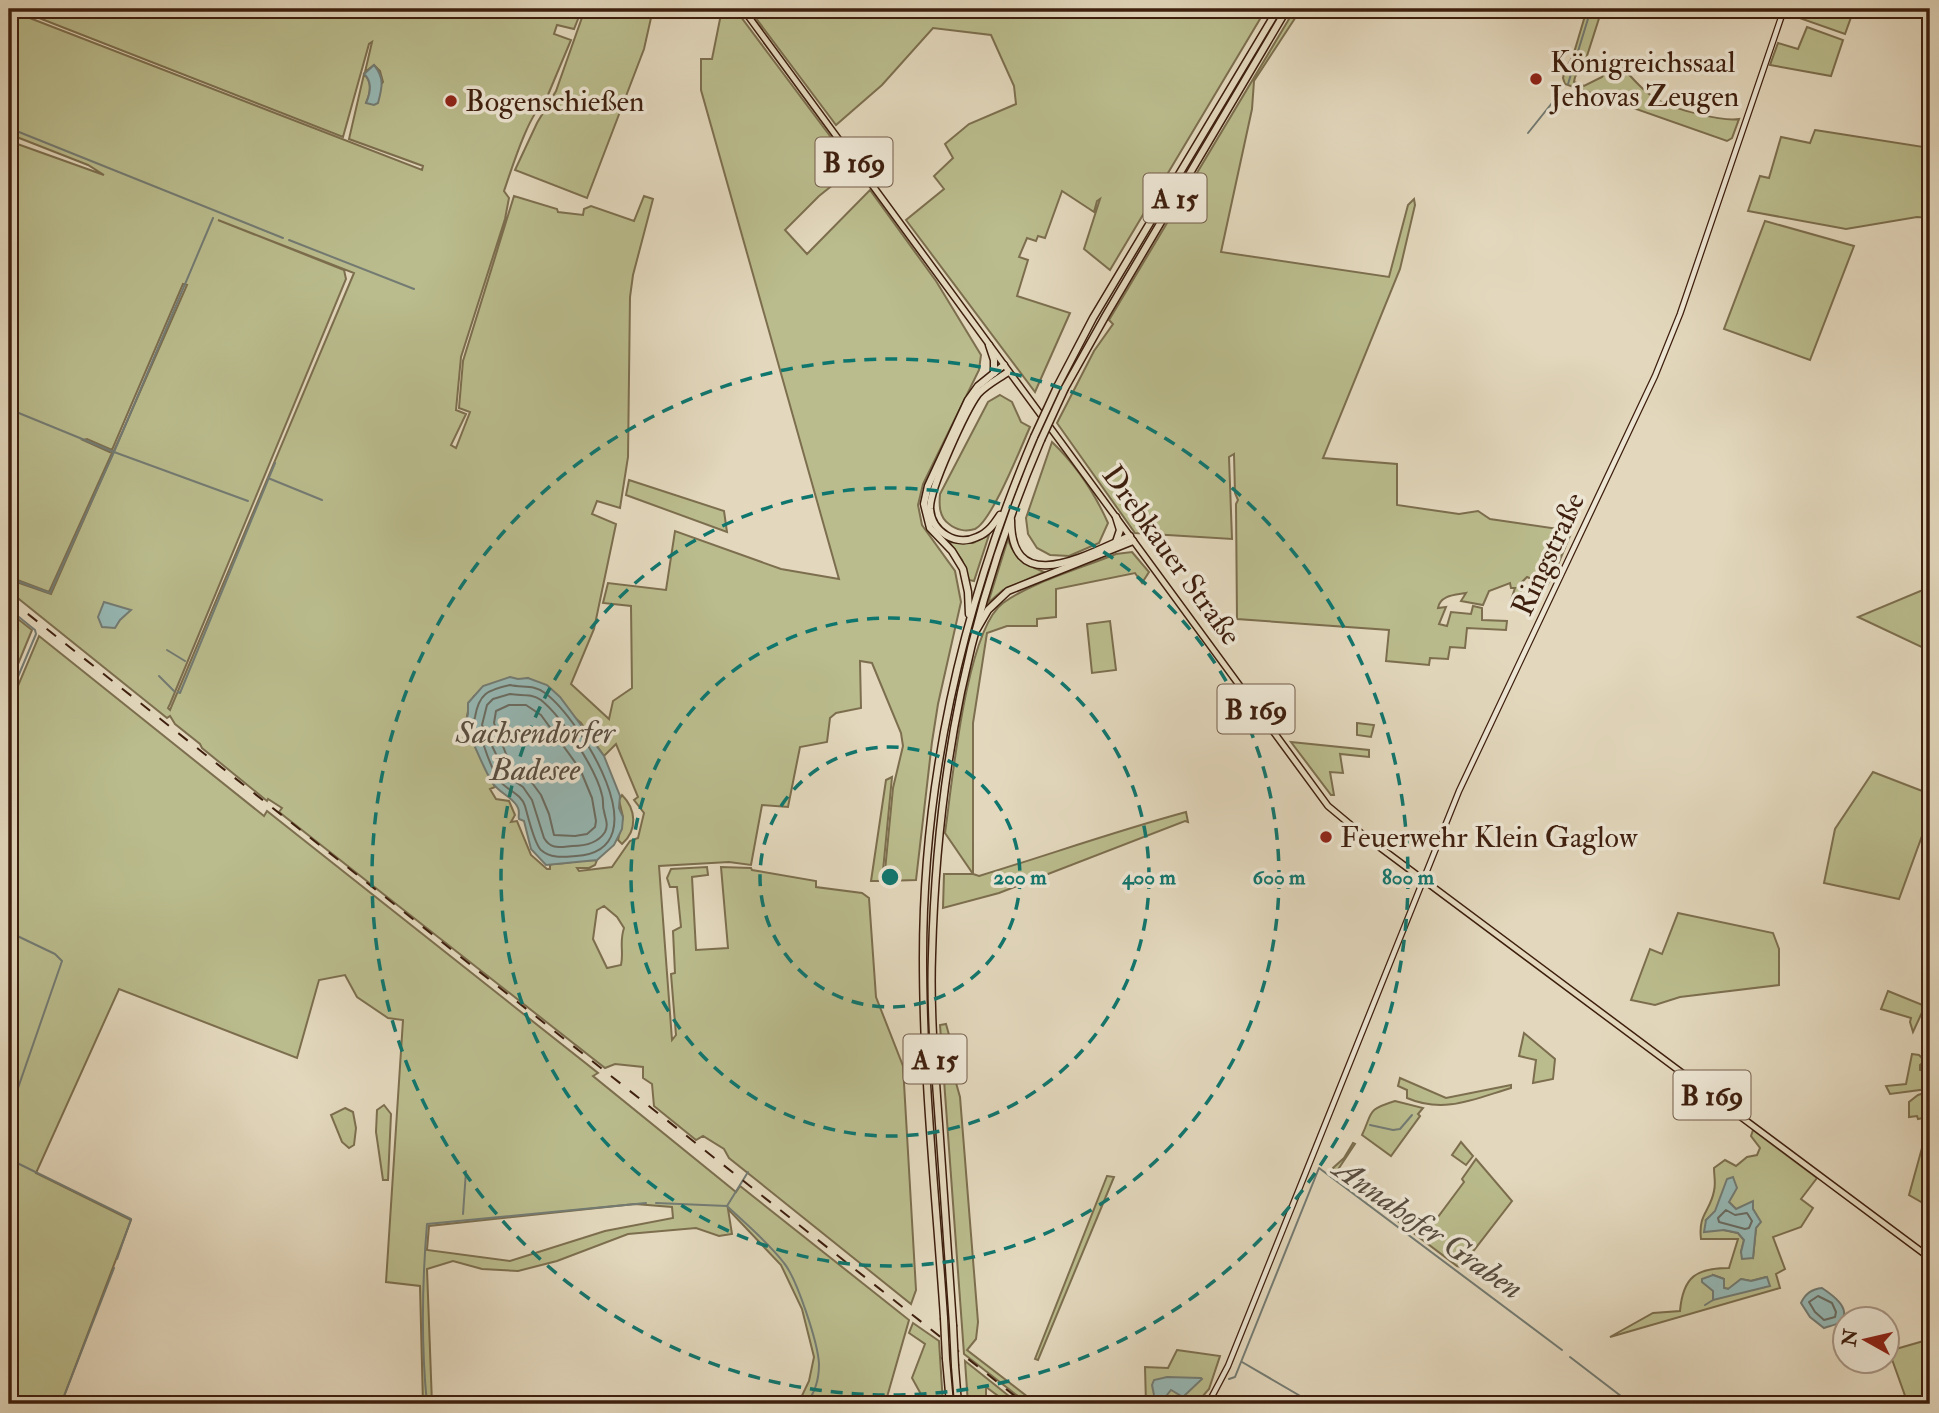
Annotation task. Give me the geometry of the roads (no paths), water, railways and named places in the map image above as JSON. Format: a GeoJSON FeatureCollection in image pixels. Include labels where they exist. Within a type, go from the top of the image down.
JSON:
{"type":"FeatureCollection","features":[{"type":"Feature","properties":{"kind":"highway","name":"A 15"},"geometry":{"type":"LineString","coordinates":[[950,1404],[927,1075],[923,958],[925,880],[938,767],[956,670],[969,619],[1006,504],[1099,309],[1278,9]]}},
{"type":"Feature","properties":{"kind":"highway","name":"A 15"},"geometry":{"type":"LineString","coordinates":[[1062,386],[1287,9]]}},
{"type":"Feature","properties":{"kind":"highway"},"geometry":{"type":"LineString","coordinates":[[989,345],[994,360],[994,373]]}},
{"type":"Feature","properties":{"kind":"highway"},"geometry":{"type":"LineString","coordinates":[[969,619],[968,592],[963,569],[952,551],[930,528],[924,504],[928,486],[968,400],[978,386],[1004,365]]}},
{"type":"Feature","properties":{"kind":"highway"},"geometry":{"type":"LineString","coordinates":[[1006,504],[988,531],[971,540],[946,536],[935,525],[930,512],[933,488],[973,402],[982,390],[1009,372]]}},
{"type":"Feature","properties":{"kind":"highway","name":"A 15"},"geometry":{"type":"LineString","coordinates":[[958,1404],[936,1075],[932,958],[936,852],[942,793],[956,710],[973,636],[1037,438]]}},
{"type":"Feature","properties":{"kind":"highway"},"geometry":{"type":"LineString","coordinates":[[1011,514],[1011,537],[1018,553],[1025,560],[1041,566],[1063,564],[1115,542],[1132,539]]}},
{"type":"Feature","properties":{"kind":"highway"},"geometry":{"type":"LineString","coordinates":[[1115,542],[1120,530],[1116,517]]}},
{"type":"Feature","properties":{"kind":"highway"},"geometry":{"type":"LineString","coordinates":[[973,636],[988,610],[1009,590],[1132,539]]}},
{"type":"Feature","properties":{"kind":"main road","name":"B 169"},"geometry":{"type":"LineString","coordinates":[[743,9],[1009,372]]}},
{"type":"Feature","properties":{"kind":"main road","name":"Ringstraße"},"geometry":{"type":"LineString","coordinates":[[1208,1404],[1228,1366],[1462,785],[1655,376],[1680,314],[1784,9]]}},
{"type":"Feature","properties":{"kind":"main road","name":"Drebkauer Straße"},"geometry":{"type":"LineString","coordinates":[[1009,372],[1328,806],[1930,1258]]}},
{"type":"Feature","properties":{"kind":"water"},"geometry":{"type":"Polygon","coordinates":[[[374,65],[382,83],[378,103],[374,105],[366,103],[370,84],[364,74],[374,65]]]}},
{"type":"Feature","properties":{"kind":"water"},"geometry":{"type":"Polygon","coordinates":[[[104,602],[131,610],[115,628],[102,627],[98,617],[104,602]]]}},
{"type":"Feature","properties":{"kind":"water","name":"Sachsendorfer Badesee"},"geometry":{"type":"Polygon","coordinates":[[[510,677],[528,678],[547,685],[560,697],[604,756],[620,796],[619,808],[623,817],[622,829],[614,845],[597,860],[546,865],[531,849],[524,821],[519,819],[519,809],[495,786],[465,726],[468,703],[483,686],[510,677]]]}},
{"type":"Feature","properties":{"kind":"water"},"geometry":{"type":"Polygon","coordinates":[[[1733,1177],[1737,1188],[1729,1202],[1736,1209],[1753,1201],[1753,1209],[1761,1222],[1756,1228],[1753,1258],[1742,1259],[1744,1240],[1738,1233],[1724,1230],[1704,1232],[1706,1220],[1715,1211],[1727,1179],[1733,1177]]]}},
{"type":"Feature","properties":{"kind":"water"},"geometry":{"type":"Polygon","coordinates":[[[1713,1275],[1724,1279],[1724,1288],[1728,1289],[1741,1279],[1751,1281],[1767,1277],[1770,1286],[1713,1300],[1713,1291],[1702,1279],[1713,1275]]]}},
{"type":"Feature","properties":{"kind":"water"},"geometry":{"type":"Polygon","coordinates":[[[1822,1288],[1840,1304],[1830,1304],[1830,1326],[1824,1328],[1810,1317],[1801,1303],[1809,1292],[1822,1288]]]}},
{"type":"Feature","properties":{"kind":"water"},"geometry":{"type":"Polygon","coordinates":[[[1167,1377],[1202,1379],[1183,1397],[1171,1390],[1167,1400],[1158,1400],[1152,1385],[1154,1380],[1167,1377]]]}},
{"type":"Feature","properties":{"kind":"waterway"},"geometry":{"type":"LineString","coordinates":[[1568,84],[1591,9]]}},
{"type":"Feature","properties":{"kind":"waterway"},"geometry":{"type":"LineString","coordinates":[[1528,133],[1556,98]]}},
{"type":"Feature","properties":{"kind":"waterway"},"geometry":{"type":"LineString","coordinates":[[9,128],[283,238]]}},
{"type":"Feature","properties":{"kind":"waterway"},"geometry":{"type":"LineString","coordinates":[[9,578],[50,593],[114,452],[213,218]]}},
{"type":"Feature","properties":{"kind":"waterway"},"geometry":{"type":"LineString","coordinates":[[289,240],[414,289]]}},
{"type":"Feature","properties":{"kind":"waterway"},"geometry":{"type":"LineString","coordinates":[[9,409],[114,452],[248,501]]}},
{"type":"Feature","properties":{"kind":"waterway"},"geometry":{"type":"LineString","coordinates":[[178,692],[180,693],[275,463]]}},
{"type":"Feature","properties":{"kind":"waterway"},"geometry":{"type":"LineString","coordinates":[[268,478],[322,500]]}},
{"type":"Feature","properties":{"kind":"waterway"},"geometry":{"type":"LineString","coordinates":[[9,609],[35,630],[36,634],[9,698]]}},
{"type":"Feature","properties":{"kind":"waterway"},"geometry":{"type":"LineString","coordinates":[[167,650],[185,661]]}},
{"type":"Feature","properties":{"kind":"waterway"},"geometry":{"type":"LineString","coordinates":[[159,676],[174,691]]}},
{"type":"Feature","properties":{"kind":"waterway"},"geometry":{"type":"LineString","coordinates":[[9,932],[55,954],[62,961],[9,1114]]}},
{"type":"Feature","properties":{"kind":"waterway"},"geometry":{"type":"LineString","coordinates":[[1370,1125],[1400,1129],[1412,1115]]}},
{"type":"Feature","properties":{"kind":"waterway"},"geometry":{"type":"LineString","coordinates":[[9,1159],[131,1219],[117,1259]]}},
{"type":"Feature","properties":{"kind":"waterway","name":"Annahofer Graben"},"geometry":{"type":"LineString","coordinates":[[1229,1379],[1235,1377],[1319,1168],[1562,1350]]}},
{"type":"Feature","properties":{"kind":"waterway"},"geometry":{"type":"LineString","coordinates":[[463,1214],[466,1171]]}},
{"type":"Feature","properties":{"kind":"waterway"},"geometry":{"type":"LineString","coordinates":[[656,1203],[727,1206],[748,1172]]}},
{"type":"Feature","properties":{"kind":"waterway"},"geometry":{"type":"LineString","coordinates":[[427,1404],[423,1314],[427,1224],[646,1203]]}},
{"type":"Feature","properties":{"kind":"waterway"},"geometry":{"type":"LineString","coordinates":[[727,1206],[778,1255],[801,1296],[819,1364],[816,1386],[806,1404]]}},
{"type":"Feature","properties":{"kind":"waterway"},"geometry":{"type":"LineString","coordinates":[[61,1404],[114,1268]]}},
{"type":"Feature","properties":{"kind":"waterway"},"geometry":{"type":"LineString","coordinates":[[1705,1305],[1713,1300]]}},
{"type":"Feature","properties":{"kind":"waterway"},"geometry":{"type":"LineString","coordinates":[[1570,1357],[1630,1403]]}},
{"type":"Feature","properties":{"kind":"waterway"},"geometry":{"type":"LineString","coordinates":[[1242,1362],[1314,1404]]}},
{"type":"Feature","properties":{"kind":"railway"},"geometry":{"type":"LineString","coordinates":[[9,599],[1025,1404]]}},
{"type":"Feature","properties":{"kind":"place","name":"Königreichssaal Jehovas Zeugen"},"geometry":{"type":"Point","coordinates":[1536,79]}},
{"type":"Feature","properties":{"kind":"place","name":"Bogenschießen"},"geometry":{"type":"Point","coordinates":[451,101]}},
{"type":"Feature","properties":{"kind":"place","name":"Feuerwehr Klein Gaglow"},"geometry":{"type":"Point","coordinates":[1326,837]}}]}
